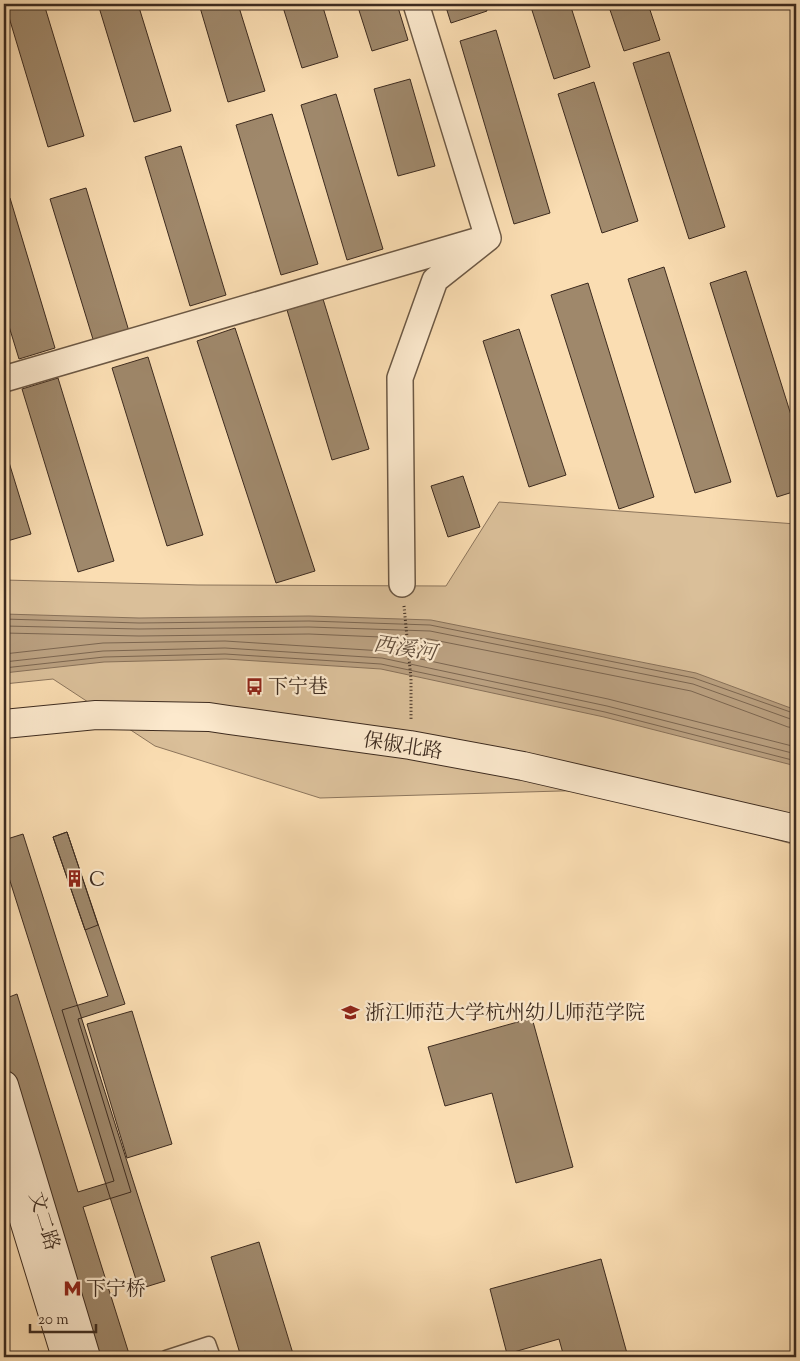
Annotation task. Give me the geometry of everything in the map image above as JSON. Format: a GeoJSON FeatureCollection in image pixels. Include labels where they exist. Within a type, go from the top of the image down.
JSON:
{"type":"FeatureCollection","features":[{"type":"Feature","properties":{"kind":"main road","name":"保俶北路"},"geometry":{"type":"LineString","coordinates":[[4,724],[96,715],[209,717],[410,745],[523,766],[796,830]]}},
{"type":"Feature","properties":{"kind":"main road","name":"文二路"},"geometry":{"type":"LineString","coordinates":[[4,1085],[86,1357]]}},
{"type":"Feature","properties":{"kind":"main road","name":"文二路"},"geometry":{"type":"LineString","coordinates":[[4,1155],[66,1357]]}},
{"type":"Feature","properties":{"kind":"street"},"geometry":{"type":"LineString","coordinates":[[416,4],[488,238]]}},
{"type":"Feature","properties":{"kind":"street"},"geometry":{"type":"LineString","coordinates":[[4,379],[488,238]]}},
{"type":"Feature","properties":{"kind":"street"},"geometry":{"type":"LineString","coordinates":[[402,584],[400,378],[435,280],[488,238]]}},
{"type":"Feature","properties":{"kind":"lane"},"geometry":{"type":"LineString","coordinates":[[166,1357],[209,1343],[214,1357]]}},
{"type":"Feature","properties":{"kind":"path"},"geometry":{"type":"LineString","coordinates":[[402,584],[411,679],[410,745]]}},
{"type":"Feature","properties":{"kind":"shaded area"},"geometry":{"type":"Polygon","coordinates":[[[499,502],[796,524],[796,845],[595,790],[320,798],[155,746],[53,679],[4,684],[4,580],[198,585],[446,586],[499,502]]]}},
{"type":"Feature","properties":{"kind":"water","name":"西溪河"},"geometry":{"type":"Polygon","coordinates":[[[4,614],[139,618],[309,616],[431,620],[696,673],[796,710],[796,766],[604,717],[381,669],[226,659],[104,662],[4,673],[4,614]]]}},
{"type":"Feature","properties":{"kind":"building"},"geometry":{"type":"Polygon","coordinates":[[[5,4],[44,4],[84,136],[48,147],[5,4]]]}},
{"type":"Feature","properties":{"kind":"building"},"geometry":{"type":"Polygon","coordinates":[[[98,4],[138,4],[171,111],[134,122],[98,4]]]}},
{"type":"Feature","properties":{"kind":"building"},"geometry":{"type":"Polygon","coordinates":[[[199,4],[238,4],[265,91],[228,102],[199,4]]]}},
{"type":"Feature","properties":{"kind":"building"},"geometry":{"type":"Polygon","coordinates":[[[282,4],[322,4],[338,57],[302,68],[282,4]]]}},
{"type":"Feature","properties":{"kind":"building"},"geometry":{"type":"Polygon","coordinates":[[[357,4],[397,4],[408,40],[372,51],[357,4]]]}},
{"type":"Feature","properties":{"kind":"building"},"geometry":{"type":"Polygon","coordinates":[[[445,4],[485,4],[487,11],[451,23],[445,4]]]}},
{"type":"Feature","properties":{"kind":"building"},"geometry":{"type":"Polygon","coordinates":[[[530,4],[570,4],[590,67],[554,79],[530,4]]]}},
{"type":"Feature","properties":{"kind":"building"},"geometry":{"type":"Polygon","coordinates":[[[608,4],[648,4],[660,40],[624,51],[608,4]]]}},
{"type":"Feature","properties":{"kind":"building"},"geometry":{"type":"Polygon","coordinates":[[[496,30],[550,213],[514,224],[460,41],[496,30]]]}},
{"type":"Feature","properties":{"kind":"building"},"geometry":{"type":"Polygon","coordinates":[[[669,52],[725,227],[689,239],[633,63],[669,52]]]}},
{"type":"Feature","properties":{"kind":"building"},"geometry":{"type":"Polygon","coordinates":[[[410,79],[435,166],[398,176],[374,89],[410,79]]]}},
{"type":"Feature","properties":{"kind":"building"},"geometry":{"type":"Polygon","coordinates":[[[594,82],[638,221],[602,233],[558,94],[594,82]]]}},
{"type":"Feature","properties":{"kind":"building"},"geometry":{"type":"Polygon","coordinates":[[[336,94],[383,249],[347,260],[301,105],[336,94]]]}},
{"type":"Feature","properties":{"kind":"building"},"geometry":{"type":"Polygon","coordinates":[[[272,114],[318,264],[281,275],[236,125],[272,114]]]}},
{"type":"Feature","properties":{"kind":"building"},"geometry":{"type":"Polygon","coordinates":[[[181,146],[226,295],[190,306],[145,157],[181,146]]]}},
{"type":"Feature","properties":{"kind":"building"},"geometry":{"type":"Polygon","coordinates":[[[86,188],[131,338],[96,349],[50,199],[86,188]]]}},
{"type":"Feature","properties":{"kind":"building"},"geometry":{"type":"Polygon","coordinates":[[[10,198],[55,348],[19,359],[4,310],[4,200],[10,198]]]}},
{"type":"Feature","properties":{"kind":"building"},"geometry":{"type":"Polygon","coordinates":[[[664,267],[731,482],[695,493],[628,279],[664,267]]]}},
{"type":"Feature","properties":{"kind":"building"},"geometry":{"type":"Polygon","coordinates":[[[746,271],[796,431],[796,491],[777,497],[710,283],[746,271]]]}},
{"type":"Feature","properties":{"kind":"building"},"geometry":{"type":"Polygon","coordinates":[[[588,283],[654,497],[619,509],[551,295],[588,283]]]}},
{"type":"Feature","properties":{"kind":"building"},"geometry":{"type":"Polygon","coordinates":[[[323,299],[369,449],[332,460],[287,310],[323,299]]]}},
{"type":"Feature","properties":{"kind":"building"},"geometry":{"type":"Polygon","coordinates":[[[235,328],[315,571],[276,583],[197,341],[235,328]]]}},
{"type":"Feature","properties":{"kind":"building"},"geometry":{"type":"Polygon","coordinates":[[[519,329],[566,475],[529,487],[483,341],[519,329]]]}},
{"type":"Feature","properties":{"kind":"building"},"geometry":{"type":"Polygon","coordinates":[[[148,357],[203,535],[167,546],[112,368],[148,357]]]}},
{"type":"Feature","properties":{"kind":"building"},"geometry":{"type":"Polygon","coordinates":[[[58,378],[114,561],[78,572],[22,389],[58,378]]]}},
{"type":"Feature","properties":{"kind":"building"},"geometry":{"type":"Polygon","coordinates":[[[4,446],[31,534],[4,542],[4,446]]]}},
{"type":"Feature","properties":{"kind":"building"},"geometry":{"type":"Polygon","coordinates":[[[463,476],[480,527],[448,537],[431,486],[463,476]]]}},
{"type":"Feature","properties":{"kind":"building","name":"下宁桥"},"geometry":{"type":"Polygon","coordinates":[[[67,832],[125,1004],[78,1019],[131,1192],[83,1207],[130,1357],[61,1357],[4,1174],[4,999],[17,994],[78,1192],[114,1181],[62,1010],[108,996],[53,837],[67,832]]]}},
{"type":"Feature","properties":{"kind":"building","name":"C"},"geometry":{"type":"Polygon","coordinates":[[[67,832],[98,925],[85,930],[53,837],[67,832]]]}},
{"type":"Feature","properties":{"kind":"building"},"geometry":{"type":"Polygon","coordinates":[[[23,834],[165,1281],[139,1289],[4,862],[4,840],[23,834]]]}},
{"type":"Feature","properties":{"kind":"building"},"geometry":{"type":"Polygon","coordinates":[[[132,1011],[172,1144],[127,1158],[87,1024],[132,1011]]]}},
{"type":"Feature","properties":{"kind":"building"},"geometry":{"type":"Polygon","coordinates":[[[532,1018],[573,1167],[516,1183],[492,1093],[445,1106],[428,1047],[532,1018]]]}},
{"type":"Feature","properties":{"kind":"building"},"geometry":{"type":"Polygon","coordinates":[[[259,1242],[294,1357],[241,1357],[211,1257],[259,1242]]]}},
{"type":"Feature","properties":{"kind":"building"},"geometry":{"type":"Polygon","coordinates":[[[601,1259],[628,1357],[564,1357],[559,1339],[507,1354],[490,1289],[601,1259]]]}},
{"type":"Feature","properties":{"kind":"place","name":"下宁巷"},"geometry":{"type":"Point","coordinates":[254,686]}},
{"type":"Feature","properties":{"kind":"place","name":"C"},"geometry":{"type":"Point","coordinates":[75,879]}},
{"type":"Feature","properties":{"kind":"place","name":"浙江师范大学杭州幼儿师范学院"},"geometry":{"type":"Point","coordinates":[351,1012]}},
{"type":"Feature","properties":{"kind":"place","name":"下宁桥"},"geometry":{"type":"Point","coordinates":[72,1288]}}]}
